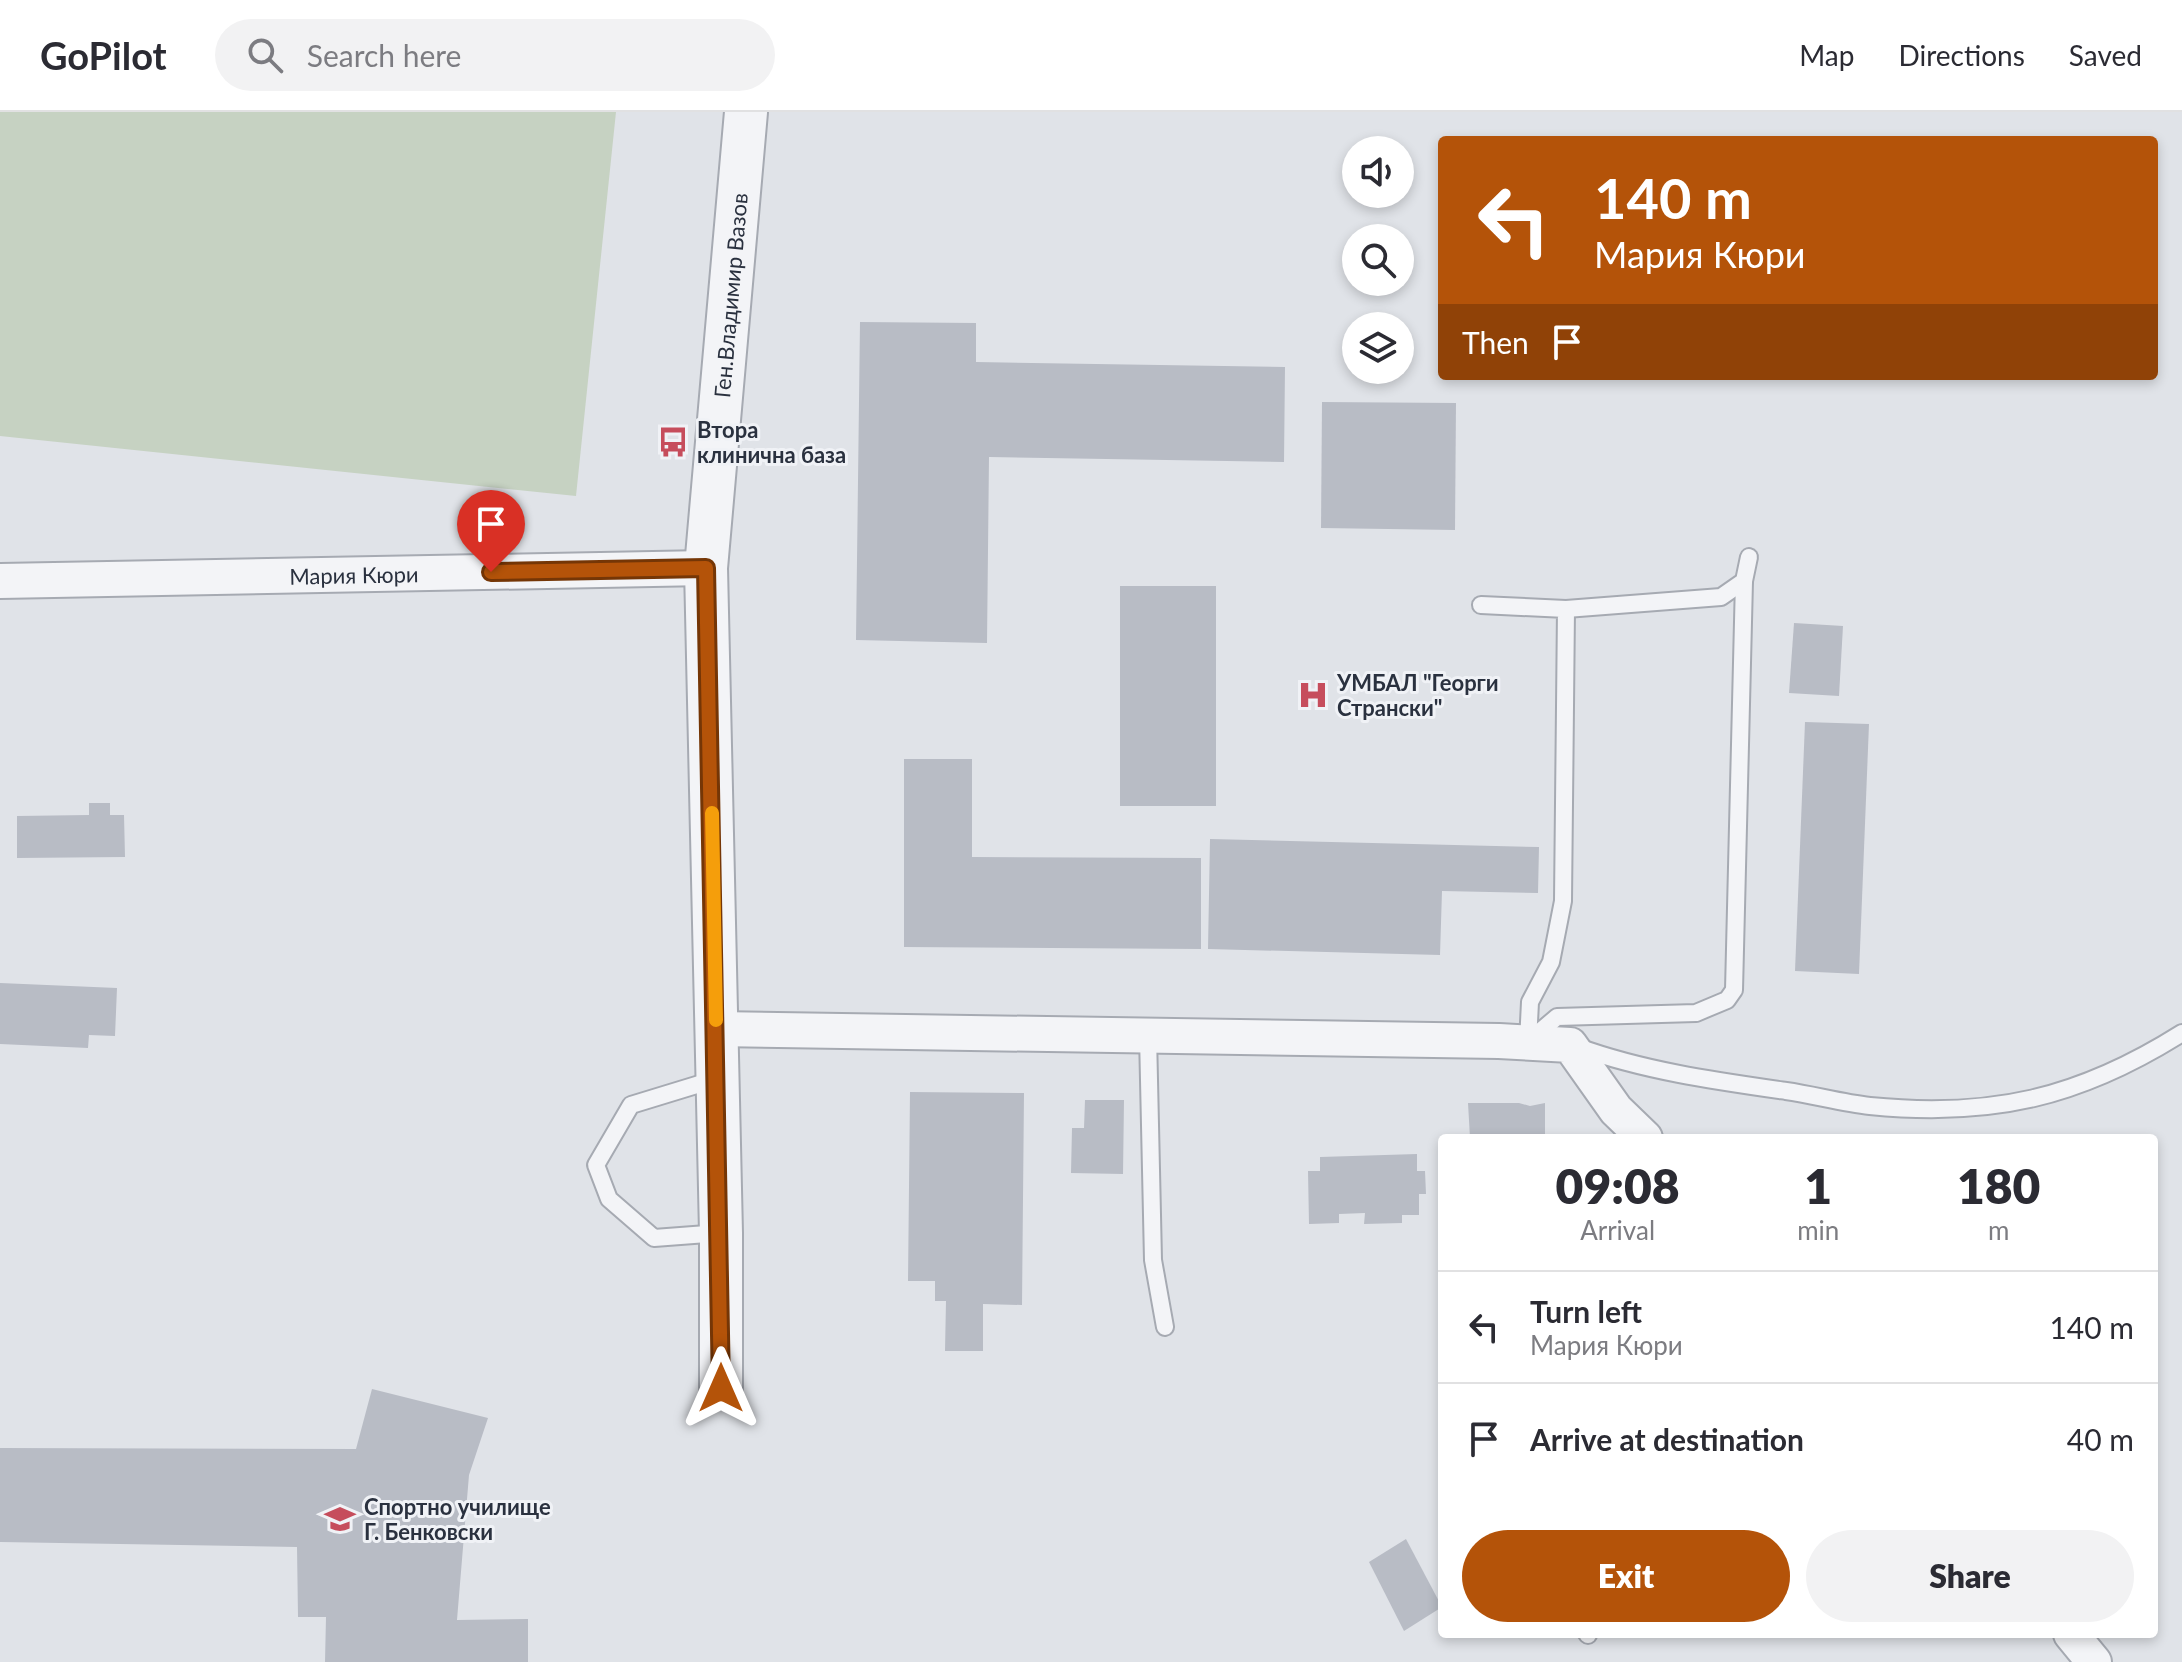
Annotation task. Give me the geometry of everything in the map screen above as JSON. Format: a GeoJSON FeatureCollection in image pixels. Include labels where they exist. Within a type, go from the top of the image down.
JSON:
{"type":"FeatureCollection","features":[{"type":"Feature","properties":{"kind":"street","name":"Ген.Владимир Вазов"},"geometry":{"type":"LineString","coordinates":[[721,1388],[721,1233],[706,568],[746,112]]}},
{"type":"Feature","properties":{"kind":"street","name":"Мария Кюри"},"geometry":{"type":"LineString","coordinates":[[0,581],[706,568]]}},
{"type":"Feature","properties":{"kind":"street"},"geometry":{"type":"LineString","coordinates":[[716,1029],[1570,1045],[1616,1110],[1641,1134]]}},
{"type":"Feature","properties":{"kind":"street"},"geometry":{"type":"LineString","coordinates":[[2074,1638],[2094,1662]]}},
{"type":"Feature","properties":{"kind":"lane"},"geometry":{"type":"LineString","coordinates":[[1528,1042],[1557,1017],[1696,1013],[1727,1000],[1734,990],[1744,581],[1749,557]]}},
{"type":"Feature","properties":{"kind":"lane"},"geometry":{"type":"LineString","coordinates":[[1481,605],[1566,609],[1721,597],[1744,581]]}},
{"type":"Feature","properties":{"kind":"lane"},"geometry":{"type":"LineString","coordinates":[[1528,1042],[1530,1002],[1551,962],[1563,901],[1566,609]]}},
{"type":"Feature","properties":{"kind":"lane"},"geometry":{"type":"LineString","coordinates":[[1570,1045],[1609,1058],[1695,1076],[1867,1105],[1974,1109],[2056,1094],[2090,1083],[2132,1065],[2182,1033]]}},
{"type":"Feature","properties":{"kind":"lane"},"geometry":{"type":"LineString","coordinates":[[1148,1035],[1153,1260],[1165,1327]]}},
{"type":"Feature","properties":{"kind":"lane"},"geometry":{"type":"LineString","coordinates":[[717,1079],[631,1105],[596,1165],[609,1199],[654,1238],[721,1233]]}},
{"type":"Feature","properties":{"kind":"green space"},"geometry":{"type":"Polygon","coordinates":[[[0,112],[616,112],[576,496],[0,436],[0,112]]]}},
{"type":"Feature","properties":{"kind":"building"},"geometry":{"type":"Polygon","coordinates":[[[860,322],[976,323],[976,362],[1285,367],[1284,462],[989,457],[987,643],[856,640],[860,322]]]}},
{"type":"Feature","properties":{"kind":"building"},"geometry":{"type":"Polygon","coordinates":[[[1322,402],[1456,403],[1455,530],[1321,528],[1322,402]]]}},
{"type":"Feature","properties":{"kind":"building"},"geometry":{"type":"Polygon","coordinates":[[[1120,586],[1216,586],[1216,806],[1120,806],[1120,586]]]}},
{"type":"Feature","properties":{"kind":"building"},"geometry":{"type":"Polygon","coordinates":[[[1794,623],[1843,626],[1839,696],[1789,693],[1794,623]]]}},
{"type":"Feature","properties":{"kind":"building"},"geometry":{"type":"Polygon","coordinates":[[[1805,722],[1869,724],[1859,974],[1795,971],[1805,722]]]}},
{"type":"Feature","properties":{"kind":"building"},"geometry":{"type":"Polygon","coordinates":[[[904,759],[972,759],[972,857],[1201,858],[1201,949],[904,947],[904,759]]]}},
{"type":"Feature","properties":{"kind":"building"},"geometry":{"type":"Polygon","coordinates":[[[89,803],[110,803],[110,815],[124,815],[125,857],[17,858],[17,816],[89,815],[89,803]]]}},
{"type":"Feature","properties":{"kind":"building"},"geometry":{"type":"Polygon","coordinates":[[[1210,839],[1539,847],[1538,893],[1442,891],[1440,955],[1208,949],[1210,839]]]}},
{"type":"Feature","properties":{"kind":"building"},"geometry":{"type":"Polygon","coordinates":[[[0,983],[117,988],[115,1036],[89,1035],[88,1048],[0,1044],[0,983]]]}},
{"type":"Feature","properties":{"kind":"building"},"geometry":{"type":"Polygon","coordinates":[[[910,1092],[1024,1093],[1022,1305],[983,1304],[983,1351],[945,1351],[946,1301],[935,1301],[935,1281],[908,1281],[910,1092]]]}},
{"type":"Feature","properties":{"kind":"building"},"geometry":{"type":"Polygon","coordinates":[[[1085,1100],[1124,1100],[1123,1174],[1071,1173],[1072,1128],[1084,1128],[1085,1100]]]}},
{"type":"Feature","properties":{"kind":"building"},"geometry":{"type":"Polygon","coordinates":[[[1468,1103],[1519,1103],[1530,1106],[1545,1103],[1545,1134],[1470,1134],[1468,1103]]]}},
{"type":"Feature","properties":{"kind":"building"},"geometry":{"type":"Polygon","coordinates":[[[1417,1154],[1417,1171],[1425,1171],[1426,1194],[1419,1194],[1419,1215],[1402,1215],[1402,1223],[1364,1224],[1365,1213],[1339,1214],[1339,1223],[1309,1224],[1308,1171],[1320,1171],[1320,1157],[1417,1154]]]}},
{"type":"Feature","properties":{"kind":"building"},"geometry":{"type":"Polygon","coordinates":[[[372,1389],[488,1418],[469,1475],[457,1620],[528,1619],[528,1662],[325,1662],[326,1617],[298,1617],[297,1547],[0,1542],[0,1448],[356,1449],[372,1389]]]}},
{"type":"Feature","properties":{"kind":"building"},"geometry":{"type":"Polygon","coordinates":[[[1406,1539],[1438,1599],[1438,1610],[1404,1631],[1369,1562],[1406,1539]]]}},
{"type":"Feature","properties":{"kind":"slow traffic"},"geometry":{"type":"LineString","coordinates":[[712,813],[716,1020]]}},
{"type":"Feature","properties":{"kind":"place","name":"Втора клинична база"},"geometry":{"type":"Point","coordinates":[673,442]}},
{"type":"Feature","properties":{"kind":"place","name":"УМБАЛ \"Георги Странски\""},"geometry":{"type":"Point","coordinates":[1313,695]}},
{"type":"Feature","properties":{"kind":"place","name":"Спортно училище Г. Бенковски"},"geometry":{"type":"Point","coordinates":[340,1519]}},
{"type":"Feature","properties":{"kind":"route"},"geometry":{"type":"LineString","coordinates":[[491,572],[706,568],[721,1233],[721,1388]]}}]}
